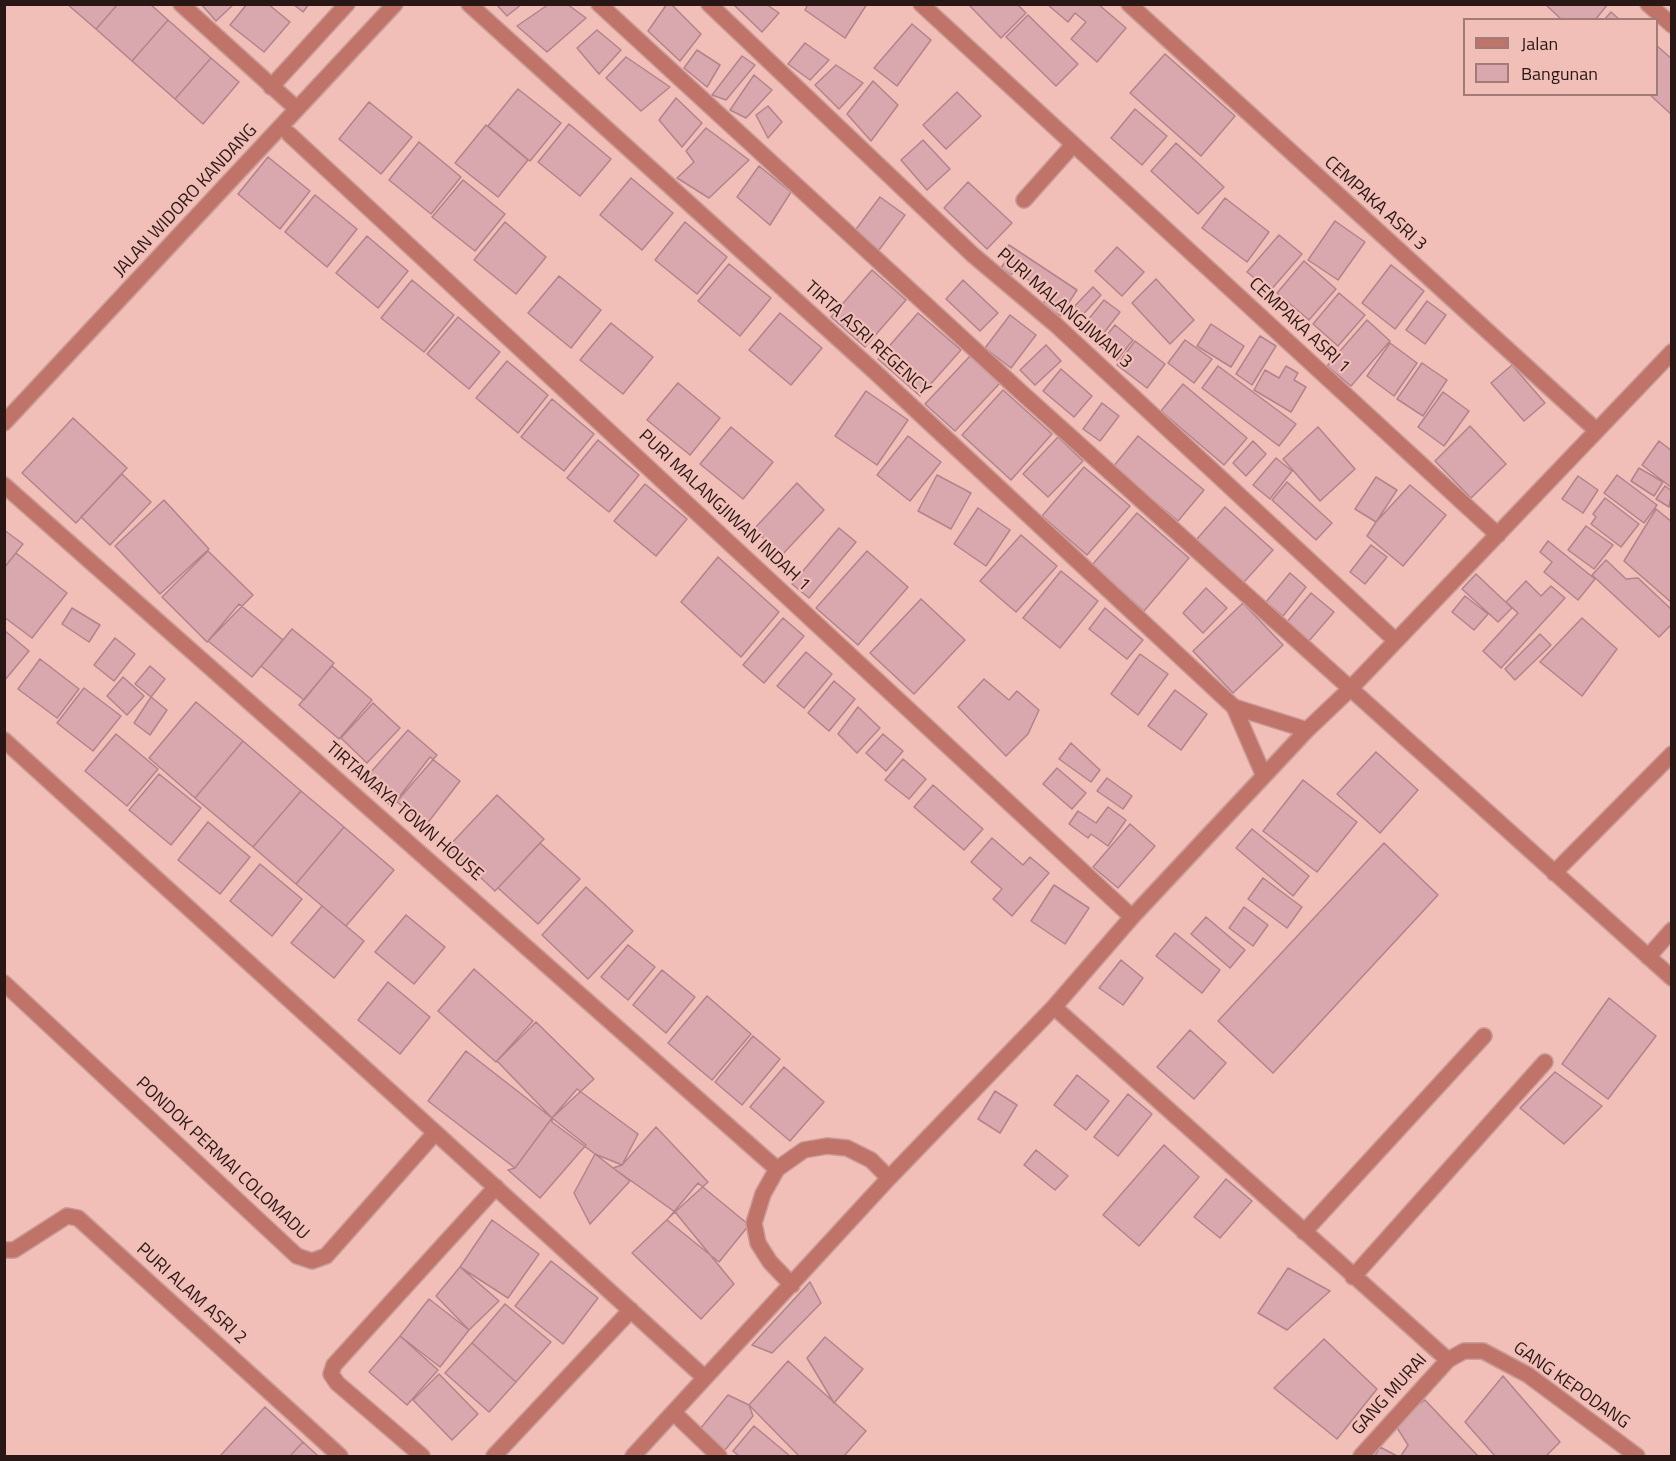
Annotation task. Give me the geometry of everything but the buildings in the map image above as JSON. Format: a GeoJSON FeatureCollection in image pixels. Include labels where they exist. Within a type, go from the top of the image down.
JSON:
{"type":"FeatureCollection","features":[{"type":"Feature","properties":{"kind":"street"},"geometry":{"type":"LineString","coordinates":[[181,4],[297,109]]}},
{"type":"Feature","properties":{"kind":"street"},"geometry":{"type":"LineString","coordinates":[[271,87],[347,4]]}},
{"type":"Feature","properties":{"kind":"street","name":"TIRTA ASRI REGENCY"},"geometry":{"type":"LineString","coordinates":[[470,4],[874,371],[1234,707],[1264,776]]}},
{"type":"Feature","properties":{"kind":"street"},"geometry":{"type":"LineString","coordinates":[[599,4],[1349,690],[1671,978]]}},
{"type":"Feature","properties":{"kind":"street","name":"PURI MALANGJIWAN 3"},"geometry":{"type":"LineString","coordinates":[[709,4],[973,255],[1055,324],[1396,641]]}},
{"type":"Feature","properties":{"kind":"street","name":"CEMPAKA ASRI 1"},"geometry":{"type":"LineString","coordinates":[[921,4],[1498,535]]}},
{"type":"Feature","properties":{"kind":"street","name":"CEMPAKA ASRI 3"},"geometry":{"type":"LineString","coordinates":[[1129,4],[1596,430]]}},
{"type":"Feature","properties":{"kind":"street"},"geometry":{"type":"LineString","coordinates":[[1648,4],[1671,25]]}},
{"type":"Feature","properties":{"kind":"street","name":"JALAN WIDORO KANDANG"},"geometry":{"type":"LineString","coordinates":[[4,423],[392,5]]}},
{"type":"Feature","properties":{"kind":"street","name":"PURI MALANGJIWAN INDAH 1"},"geometry":{"type":"LineString","coordinates":[[289,134],[1132,917]]}},
{"type":"Feature","properties":{"kind":"street"},"geometry":{"type":"LineString","coordinates":[[1024,200],[1073,145]]}},
{"type":"Feature","properties":{"kind":"street"},"geometry":{"type":"LineString","coordinates":[[633,1456],[889,1178],[1054,1007],[1132,917],[1306,730],[1349,690],[1671,352]]}},
{"type":"Feature","properties":{"kind":"street","name":"TIRTAMAYA TOWN HOUSE"},"geometry":{"type":"LineString","coordinates":[[4,485],[777,1169]]}},
{"type":"Feature","properties":{"kind":"street","name":"TIRTA ASRI REGENCY"},"geometry":{"type":"LineString","coordinates":[[1234,707],[1306,730]]}},
{"type":"Feature","properties":{"kind":"street"},"geometry":{"type":"LineString","coordinates":[[4,740],[705,1378]]}},
{"type":"Feature","properties":{"kind":"street"},"geometry":{"type":"LineString","coordinates":[[1554,873],[1671,754]]}},
{"type":"Feature","properties":{"kind":"street"},"geometry":{"type":"LineString","coordinates":[[1648,957],[1671,930]]}},
{"type":"Feature","properties":{"kind":"street","name":"PONDOK PERMAI COLOMADU"},"geometry":{"type":"LineString","coordinates":[[4,983],[297,1256],[312,1261],[326,1256],[435,1133]]}},
{"type":"Feature","properties":{"kind":"street"},"geometry":{"type":"LineString","coordinates":[[1054,1007],[1448,1359]]}},
{"type":"Feature","properties":{"kind":"street"},"geometry":{"type":"LineString","coordinates":[[1304,1232],[1484,1036]]}},
{"type":"Feature","properties":{"kind":"street"},"geometry":{"type":"LineString","coordinates":[[1353,1276],[1545,1062]]}},
{"type":"Feature","properties":{"kind":"street"},"geometry":{"type":"LineString","coordinates":[[792,1285],[770,1262],[758,1243],[754,1223],[763,1194],[777,1169],[804,1150],[827,1146],[847,1148],[871,1160],[889,1178]]}},
{"type":"Feature","properties":{"kind":"street"},"geometry":{"type":"LineString","coordinates":[[422,1456],[337,1383],[331,1374],[334,1365],[496,1187]]}},
{"type":"Feature","properties":{"kind":"street","name":"PURI ALAM ASRI 2"},"geometry":{"type":"LineString","coordinates":[[4,1250],[14,1250],[68,1216],[78,1218],[340,1456]]}},
{"type":"Feature","properties":{"kind":"street"},"geometry":{"type":"LineString","coordinates":[[494,1456],[631,1310]]}},
{"type":"Feature","properties":{"kind":"street","name":"GANG KEPODANG"},"geometry":{"type":"LineString","coordinates":[[1448,1359],[1464,1351],[1483,1351],[1528,1375],[1637,1456]]}},
{"type":"Feature","properties":{"kind":"street","name":"GANG MURAI"},"geometry":{"type":"LineString","coordinates":[[1361,1456],[1448,1359]]}},
{"type":"Feature","properties":{"kind":"street"},"geometry":{"type":"LineString","coordinates":[[674,1413],[719,1456]]}}]}
